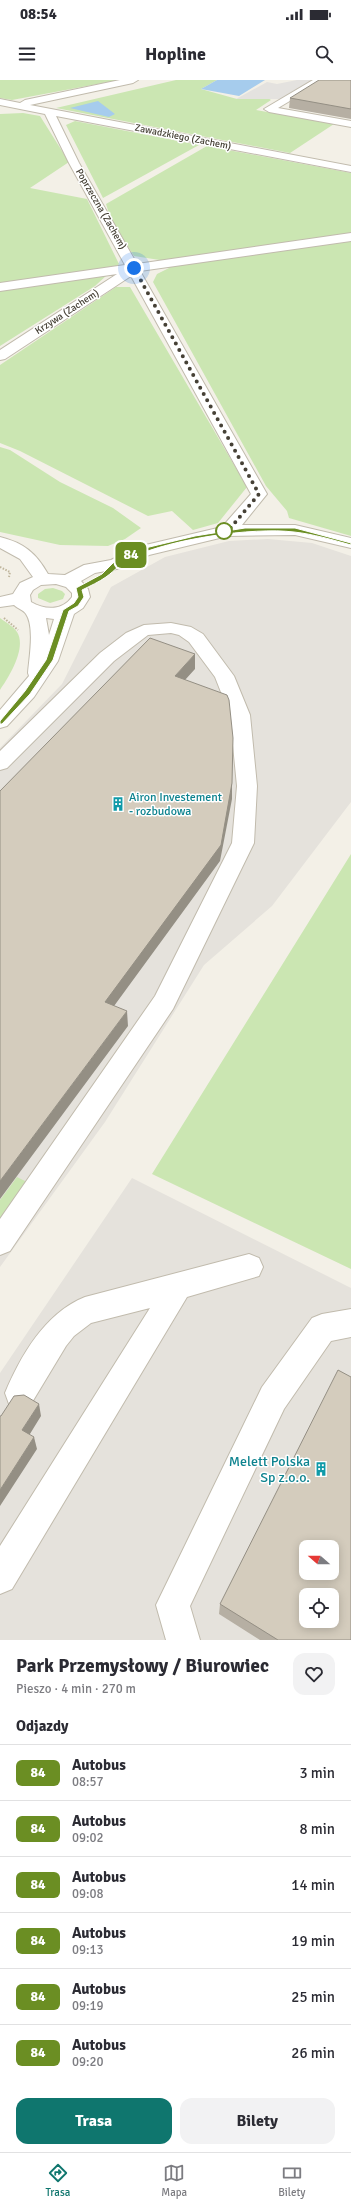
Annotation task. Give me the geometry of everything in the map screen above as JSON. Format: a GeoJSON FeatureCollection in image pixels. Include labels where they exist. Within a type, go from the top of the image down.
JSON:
{"type":"FeatureCollection","features":[{"type":"Feature","properties":{"kind":"street"},"geometry":{"type":"LineString","coordinates":[[0,108],[133,80]]}},
{"type":"Feature","properties":{"kind":"street"},"geometry":{"type":"LineString","coordinates":[[320,80],[269,109],[351,124]]}},
{"type":"Feature","properties":{"kind":"street","name":"Zawadzkiego (Zachem)"},"geometry":{"type":"LineString","coordinates":[[0,102],[351,169]]}},
{"type":"Feature","properties":{"kind":"street","name":"Poprzeczna (Zachem)"},"geometry":{"type":"LineString","coordinates":[[49,111],[74,163],[259,494],[228,531]]}},
{"type":"Feature","properties":{"kind":"street"},"geometry":{"type":"LineString","coordinates":[[0,287],[351,237]]}},
{"type":"Feature","properties":{"kind":"street","name":"Krzywa (Zachem)"},"geometry":{"type":"LineString","coordinates":[[0,356],[134,268]]}},
{"type":"Feature","properties":{"kind":"street"},"geometry":{"type":"LineString","coordinates":[[73,585],[104,576],[116,564],[143,550],[228,531],[261,529],[295,530],[351,543]]}},
{"type":"Feature","properties":{"kind":"street"},"geometry":{"type":"LineString","coordinates":[[0,542],[21,549],[28,554],[43,580]]}},
{"type":"Feature","properties":{"kind":"street"},"geometry":{"type":"LineString","coordinates":[[56,579],[73,585],[81,593],[79,601],[66,610],[47,613],[34,611],[23,604],[21,598],[22,591],[27,586],[43,580],[56,579]]}},
{"type":"Feature","properties":{"kind":"street"},"geometry":{"type":"LineString","coordinates":[[0,602],[21,598]]}},
{"type":"Feature","properties":{"kind":"street"},"geometry":{"type":"LineString","coordinates":[[0,722],[18,704],[50,660],[66,610]]}},
{"type":"Feature","properties":{"kind":"street"},"geometry":{"type":"LineString","coordinates":[[34,611],[39,620],[40,642],[37,678]]}},
{"type":"Feature","properties":{"kind":"street"},"geometry":{"type":"LineString","coordinates":[[0,763],[108,657],[132,637],[144,630],[171,628],[185,631],[196,638],[224,676],[240,715],[247,786],[243,843],[164,1002],[74,1136],[0,1242]]}},
{"type":"Feature","properties":{"kind":"street"},"geometry":{"type":"LineString","coordinates":[[20,1393],[61,1327],[74,1316],[85,1311],[249,1267]]}},
{"type":"Feature","properties":{"kind":"street"},"geometry":{"type":"LineString","coordinates":[[0,1577],[172,1298],[176,1287]]}},
{"type":"Feature","properties":{"kind":"street"},"geometry":{"type":"LineString","coordinates":[[183,1640],[173,1605],[273,1398],[322,1328],[350,1323]]}},
{"type":"Feature","properties":{"kind":"path"},"geometry":{"type":"LineString","coordinates":[[0,614],[21,634]]}},
{"type":"Feature","properties":{"kind":"shaded area"},"geometry":{"type":"Polygon","coordinates":[[[297,80],[326,80],[293,99],[236,99],[267,82],[277,84],[297,80]]]}},
{"type":"Feature","properties":{"kind":"shaded area"},"geometry":{"type":"Polygon","coordinates":[[[268,539],[312,543],[351,556],[351,802],[272,906],[204,965],[105,1122],[0,1267],[0,748],[62,684],[111,587],[165,557],[229,541],[268,539]]]}},
{"type":"Feature","properties":{"kind":"shaded area"},"geometry":{"type":"Polygon","coordinates":[[[132,1178],[351,1288],[351,1640],[0,1640],[0,1373],[132,1178]]]}},
{"type":"Feature","properties":{"kind":"green space"},"geometry":{"type":"Polygon","coordinates":[[[0,80],[119,80],[12,100],[0,98],[0,80]]]}},
{"type":"Feature","properties":{"kind":"green space"},"geometry":{"type":"Polygon","coordinates":[[[176,80],[217,80],[201,89],[237,99],[268,98],[271,100],[256,110],[334,124],[290,153],[56,108],[176,80]]]}},
{"type":"Feature","properties":{"kind":"green space"},"geometry":{"type":"Polygon","coordinates":[[[23,113],[40,116],[69,162],[30,188],[87,199],[119,264],[95,286],[0,346],[0,114],[23,113]]]}},
{"type":"Feature","properties":{"kind":"green space"},"geometry":{"type":"Polygon","coordinates":[[[75,121],[199,145],[103,198],[66,125],[75,121]]]}},
{"type":"Feature","properties":{"kind":"green space"},"geometry":{"type":"Polygon","coordinates":[[[207,146],[351,173],[351,536],[289,518],[287,511],[266,486],[153,282],[157,274],[169,268],[166,261],[134,256],[111,220],[106,204],[207,146]]]}},
{"type":"Feature","properties":{"kind":"green space"},"geometry":{"type":"Polygon","coordinates":[[[116,287],[130,287],[247,487],[218,523],[193,530],[172,511],[148,516],[20,451],[0,443],[0,365],[116,287]]]}},
{"type":"Feature","properties":{"kind":"green space"},"geometry":{"type":"Polygon","coordinates":[[[0,447],[10,450],[60,482],[113,508],[141,528],[125,539],[108,546],[60,545],[0,532],[0,447]]]}},
{"type":"Feature","properties":{"kind":"green space"},"geometry":{"type":"Polygon","coordinates":[[[53,588],[62,591],[65,594],[63,599],[50,603],[38,598],[38,594],[45,589],[53,588]]]}},
{"type":"Feature","properties":{"kind":"green space"},"geometry":{"type":"Polygon","coordinates":[[[0,618],[17,632],[20,639],[20,646],[16,662],[0,690],[0,618]]]}},
{"type":"Feature","properties":{"kind":"green space"},"geometry":{"type":"Polygon","coordinates":[[[351,854],[351,1269],[152,1174],[351,854]]]}},
{"type":"Feature","properties":{"kind":"green space"},"geometry":{"type":"Polygon","coordinates":[[[17,1177],[29,1183],[0,1221],[0,1200],[17,1177]]]}},
{"type":"Feature","properties":{"kind":"water"},"geometry":{"type":"Polygon","coordinates":[[[217,80],[265,80],[239,96],[201,89],[217,80]]]}},
{"type":"Feature","properties":{"kind":"water"},"geometry":{"type":"Polygon","coordinates":[[[98,101],[115,114],[109,117],[70,108],[98,101]]]}},
{"type":"Feature","properties":{"kind":"building"},"geometry":{"type":"Polygon","coordinates":[[[319,80],[351,80],[351,109],[290,98],[319,80]]]}},
{"type":"Feature","properties":{"kind":"building","name":"Airon Investement - rozbudowa"},"geometry":{"type":"Polygon","coordinates":[[[150,638],[195,654],[175,676],[227,695],[229,700],[233,738],[232,783],[221,845],[105,1002],[127,1011],[0,1181],[0,791],[150,638]]]}},
{"type":"Feature","properties":{"kind":"building","name":"Melett Polska Sp z.o.o."},"geometry":{"type":"Polygon","coordinates":[[[338,1370],[351,1377],[351,1640],[278,1640],[220,1604],[338,1370]]]}},
{"type":"Feature","properties":{"kind":"building"},"geometry":{"type":"Polygon","coordinates":[[[24,1395],[39,1404],[22,1430],[34,1437],[0,1490],[0,1416],[14,1396],[24,1395]]]}},
{"type":"Feature","properties":{"kind":"bus line","name":"84"},"geometry":{"type":"LineString","coordinates":[[0,722],[27,693],[50,660],[66,610],[76,605],[81,597],[81,593],[78,589],[104,576],[116,564],[130,556],[143,550],[228,531],[245,529],[295,530],[351,543]]}},
{"type":"Feature","properties":{"kind":"place","name":"Airon Investement - rozbudowa"},"geometry":{"type":"Point","coordinates":[118,804]}},
{"type":"Feature","properties":{"kind":"place","name":"Melett Polska Sp z.o.o."},"geometry":{"type":"Point","coordinates":[321,1469]}},
{"type":"Feature","properties":{"kind":"route"},"geometry":{"type":"LineString","coordinates":[[134,268],[259,494],[228,531],[224,531]]}}]}
